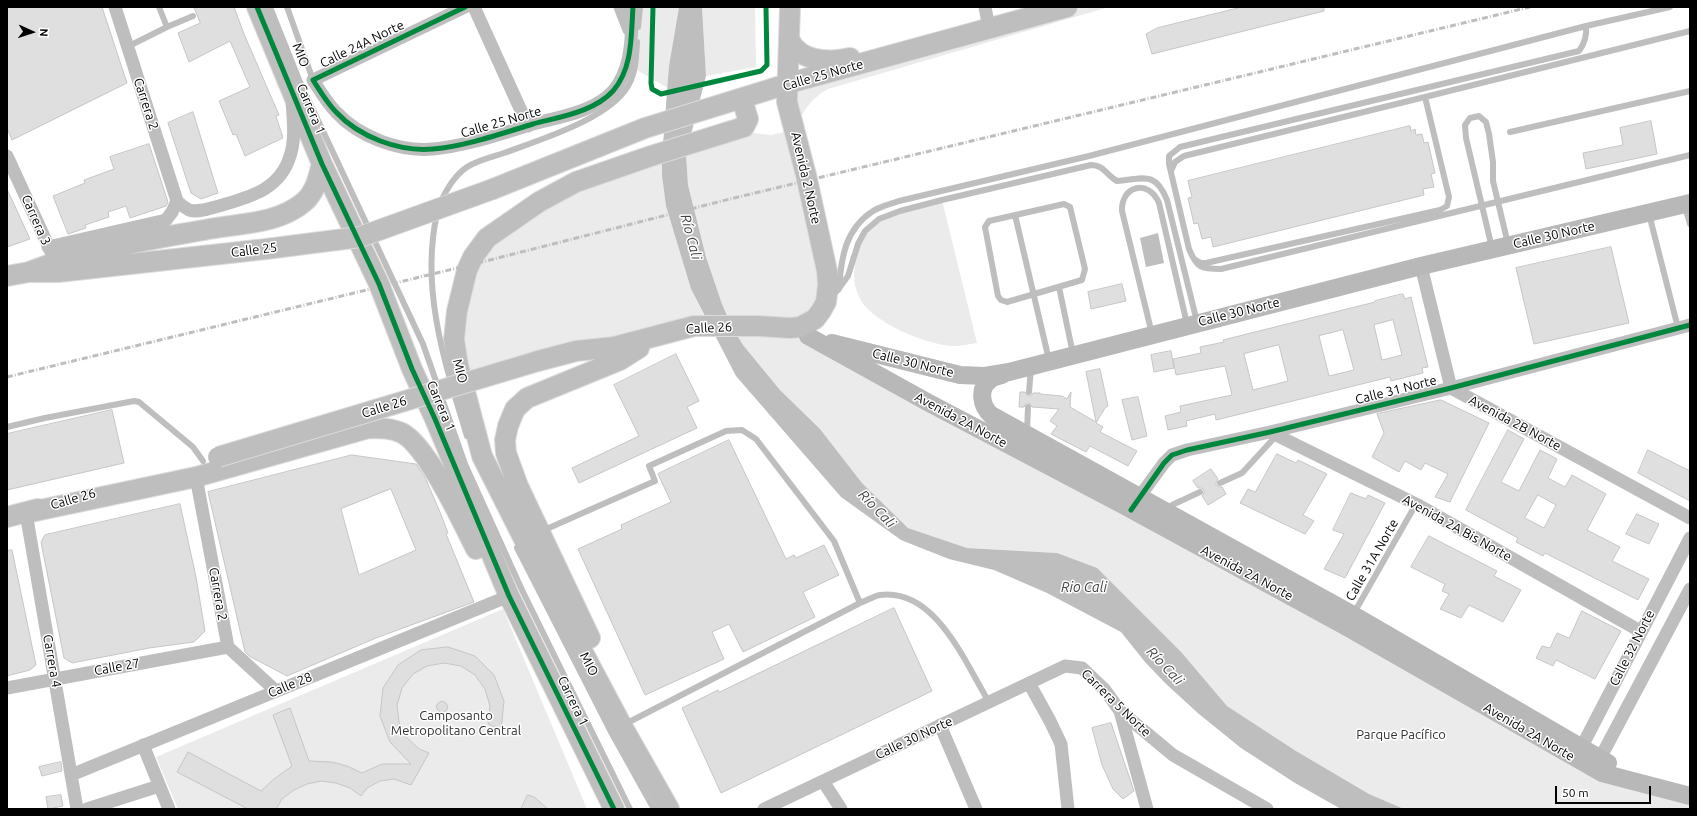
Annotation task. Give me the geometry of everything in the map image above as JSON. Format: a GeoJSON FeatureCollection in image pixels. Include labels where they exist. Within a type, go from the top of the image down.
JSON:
{"type":"FeatureCollection","features":[{"type":"Feature","properties":{"kind":"main road","name":"Carrera 1"},"geometry":{"type":"LineString","coordinates":[[257,7],[322,164],[379,284],[412,369],[435,419],[509,596],[614,809]]}},
{"type":"Feature","properties":{"kind":"main road","name":"Avenida 2 Norte"},"geometry":{"type":"LineString","coordinates":[[790,7],[787,102],[806,175],[827,271],[828,284],[832,295],[815,319],[806,324],[799,332]]}},
{"type":"Feature","properties":{"kind":"main road","name":"Calle 25 Norte"},"geometry":{"type":"LineString","coordinates":[[493,189],[645,128],[881,58],[1067,7]]}},
{"type":"Feature","properties":{"kind":"main road"},"geometry":{"type":"LineString","coordinates":[[789,39],[796,49],[817,59],[830,61],[857,56],[881,58]]}},
{"type":"Feature","properties":{"kind":"main road","name":"Carrera 1"},"geometry":{"type":"LineString","coordinates":[[669,809],[544,579],[482,456],[458,365],[454,339],[457,311],[467,270],[473,257],[487,238],[539,202],[576,182],[651,156],[736,131],[744,127],[748,118],[739,100]]}},
{"type":"Feature","properties":{"kind":"main road"},"geometry":{"type":"LineString","coordinates":[[29,272],[52,254],[106,249],[268,220],[290,212],[305,201],[316,186],[322,164]]}},
{"type":"Feature","properties":{"kind":"main road","name":"Calle 25"},"geometry":{"type":"LineString","coordinates":[[7,276],[29,272],[58,272],[360,237],[493,189]]}},
{"type":"Feature","properties":{"kind":"main road","name":"Calle 30 Norte"},"geometry":{"type":"LineString","coordinates":[[799,332],[960,375],[985,376],[1009,372],[1421,266],[1687,204]]}},
{"type":"Feature","properties":{"kind":"main road","name":"Calle 26"},"geometry":{"type":"LineString","coordinates":[[206,465],[538,361],[576,351],[614,347],[694,326],[758,326],[799,332]]}},
{"type":"Feature","properties":{"kind":"main road","name":"Avenida 2A Norte"},"geometry":{"type":"LineString","coordinates":[[799,332],[929,403],[1135,503],[1350,621]]}},
{"type":"Feature","properties":{"kind":"main road"},"geometry":{"type":"LineString","coordinates":[[651,777],[631,721],[594,647],[518,486],[506,454],[505,440],[508,426],[516,409],[527,398],[620,360],[662,334]]}},
{"type":"Feature","properties":{"kind":"main road","name":"Avenida 2A Norte"},"geometry":{"type":"LineString","coordinates":[[1009,372],[989,380],[982,392],[984,407],[990,415],[1027,434],[1135,503],[1167,512],[1350,621],[1597,764],[1609,764],[1690,785]]}},
{"type":"Feature","properties":{"kind":"main road"},"geometry":{"type":"LineString","coordinates":[[16,515],[206,465],[369,428],[389,428],[411,439],[423,452],[456,510],[484,566],[509,596]]}},
{"type":"Feature","properties":{"kind":"main road","name":"Avenida 2A Norte"},"geometry":{"type":"LineString","coordinates":[[1597,764],[1602,773],[1690,796]]}},
{"type":"Feature","properties":{"kind":"street","name":"Carrera 2"},"geometry":{"type":"LineString","coordinates":[[115,7],[177,201]]}},
{"type":"Feature","properties":{"kind":"street","name":"Calle 24A Norte"},"geometry":{"type":"LineString","coordinates":[[313,80],[465,7]]}},
{"type":"Feature","properties":{"kind":"street"},"geometry":{"type":"LineString","coordinates":[[474,7],[528,126]]}},
{"type":"Feature","properties":{"kind":"street"},"geometry":{"type":"LineString","coordinates":[[620,7],[631,34]]}},
{"type":"Feature","properties":{"kind":"street","name":"Calle 25 Norte"},"geometry":{"type":"LineString","coordinates":[[336,112],[353,127],[378,140],[409,148],[431,149],[453,146],[577,112],[598,104],[613,91],[628,66],[632,7]]}},
{"type":"Feature","properties":{"kind":"street"},"geometry":{"type":"LineString","coordinates":[[985,7],[989,28]]}},
{"type":"Feature","properties":{"kind":"street","name":"Carrera 1"},"geometry":{"type":"LineString","coordinates":[[313,80],[336,112]]}},
{"type":"Feature","properties":{"kind":"street"},"geometry":{"type":"LineString","coordinates":[[52,254],[166,220],[177,201],[189,209],[200,211],[252,197],[268,187],[282,173],[290,156],[293,134],[292,94]]}},
{"type":"Feature","properties":{"kind":"street","name":"Carrera 3"},"geometry":{"type":"LineString","coordinates":[[7,156],[52,254]]}},
{"type":"Feature","properties":{"kind":"street"},"geometry":{"type":"LineString","coordinates":[[1421,266],[1451,388]]}},
{"type":"Feature","properties":{"kind":"street","name":"Calle 31 Norte"},"geometry":{"type":"LineString","coordinates":[[1135,503],[1164,463],[1172,455],[1187,450],[1273,434],[1684,327]]}},
{"type":"Feature","properties":{"kind":"street","name":"Avenida 2B Norte"},"geometry":{"type":"LineString","coordinates":[[1451,388],[1690,518]]}},
{"type":"Feature","properties":{"kind":"street","name":"Avenida 2A Bis Norte"},"geometry":{"type":"LineString","coordinates":[[1273,434],[1416,504],[1640,631]]}},
{"type":"Feature","properties":{"kind":"street","name":"Carrera 2"},"geometry":{"type":"LineString","coordinates":[[206,465],[228,647]]}},
{"type":"Feature","properties":{"kind":"street","name":"Carrera 4"},"geometry":{"type":"LineString","coordinates":[[16,515],[55,678],[77,809]]}},
{"type":"Feature","properties":{"kind":"street","name":"Calle 32 Norte"},"geometry":{"type":"LineString","coordinates":[[1578,753],[1640,631],[1690,538]]}},
{"type":"Feature","properties":{"kind":"street","name":"Calle 32 Norte"},"geometry":{"type":"LineString","coordinates":[[1597,764],[1690,589]]}},
{"type":"Feature","properties":{"kind":"street","name":"Calle 28"},"geometry":{"type":"LineString","coordinates":[[71,775],[509,596]]}},
{"type":"Feature","properties":{"kind":"street"},"geometry":{"type":"LineString","coordinates":[[228,647],[276,691]]}},
{"type":"Feature","properties":{"kind":"street","name":"Calle 27"},"geometry":{"type":"LineString","coordinates":[[7,688],[228,647]]}},
{"type":"Feature","properties":{"kind":"street","name":"Calle 30 Norte"},"geometry":{"type":"LineString","coordinates":[[764,809],[1065,666]]}},
{"type":"Feature","properties":{"kind":"street","name":"Carrera 5 Norte"},"geometry":{"type":"LineString","coordinates":[[1065,666],[1082,668],[1105,690],[1120,711],[1172,755],[1267,809]]}},
{"type":"Feature","properties":{"kind":"street"},"geometry":{"type":"LineString","coordinates":[[1028,683],[1050,721],[1061,744],[1068,809]]}},
{"type":"Feature","properties":{"kind":"street"},"geometry":{"type":"LineString","coordinates":[[1120,711],[1147,809]]}},
{"type":"Feature","properties":{"kind":"street"},"geometry":{"type":"LineString","coordinates":[[940,725],[976,809]]}},
{"type":"Feature","properties":{"kind":"street"},"geometry":{"type":"LineString","coordinates":[[143,745],[169,809]]}},
{"type":"Feature","properties":{"kind":"street"},"geometry":{"type":"LineString","coordinates":[[823,781],[841,809]]}},
{"type":"Feature","properties":{"kind":"street"},"geometry":{"type":"LineString","coordinates":[[87,809],[159,786]]}},
{"type":"Feature","properties":{"kind":"lane"},"geometry":{"type":"LineString","coordinates":[[159,7],[167,27]]}},
{"type":"Feature","properties":{"kind":"lane","name":"MIO"},"geometry":{"type":"LineString","coordinates":[[270,7],[300,82],[423,344],[469,470],[522,590],[630,809]]}},
{"type":"Feature","properties":{"kind":"lane","name":"Carrera 1"},"geometry":{"type":"LineString","coordinates":[[287,7],[313,80]]}},
{"type":"Feature","properties":{"kind":"lane","name":"MIO"},"geometry":{"type":"LineString","coordinates":[[469,445],[440,338],[433,302],[432,243],[439,204],[449,184],[466,168],[549,137],[607,109],[618,100],[628,86],[635,69],[640,7]]}},
{"type":"Feature","properties":{"kind":"lane"},"geometry":{"type":"LineString","coordinates":[[832,295],[840,272],[847,240],[856,225],[874,210],[899,201],[1089,156],[1586,26],[1670,7]]}},
{"type":"Feature","properties":{"kind":"lane"},"geometry":{"type":"LineString","coordinates":[[127,47],[193,16]]}},
{"type":"Feature","properties":{"kind":"lane"},"geometry":{"type":"LineString","coordinates":[[1586,26],[1583,45],[1579,51],[1180,147],[1169,156],[1171,171],[1192,257],[1199,266],[1205,269],[1221,269],[1690,155]]}},
{"type":"Feature","properties":{"kind":"lane"},"geometry":{"type":"LineString","coordinates":[[1171,171],[1175,162],[1184,156],[1690,31]]}},
{"type":"Feature","properties":{"kind":"lane"},"geometry":{"type":"LineString","coordinates":[[1510,132],[1690,91]]}},
{"type":"Feature","properties":{"kind":"lane"},"geometry":{"type":"LineString","coordinates":[[1192,257],[1201,263],[1206,263],[1440,210],[1447,206],[1449,197],[1425,97]]}},
{"type":"Feature","properties":{"kind":"lane"},"geometry":{"type":"LineString","coordinates":[[1479,116],[1486,122],[1492,151],[1493,181],[1500,248],[1466,138],[1465,125],[1470,118],[1479,116]]}},
{"type":"Feature","properties":{"kind":"lane"},"geometry":{"type":"LineString","coordinates":[[832,295],[848,276],[858,244],[865,231],[879,220],[900,211],[942,200],[1091,165],[1098,165],[1117,181],[1141,177],[1151,179],[1162,188],[1167,200],[1193,324]]}},
{"type":"Feature","properties":{"kind":"lane"},"geometry":{"type":"LineString","coordinates":[[1152,335],[1122,211],[1122,203],[1126,195],[1132,189],[1141,187],[1156,195],[1193,324]]}},
{"type":"Feature","properties":{"kind":"lane"},"geometry":{"type":"LineString","coordinates":[[1064,204],[1070,206],[1085,269],[1082,280],[1059,287],[1007,302],[1001,300],[998,296],[986,227],[989,221],[1064,204]]}},
{"type":"Feature","properties":{"kind":"lane"},"geometry":{"type":"LineString","coordinates":[[1687,204],[1690,224]]}},
{"type":"Feature","properties":{"kind":"lane"},"geometry":{"type":"LineString","coordinates":[[1649,214],[1684,327]]}},
{"type":"Feature","properties":{"kind":"lane"},"geometry":{"type":"LineString","coordinates":[[1015,215],[1049,361]]}},
{"type":"Feature","properties":{"kind":"lane"},"geometry":{"type":"LineString","coordinates":[[1059,287],[1073,355]]}},
{"type":"Feature","properties":{"kind":"lane"},"geometry":{"type":"LineString","coordinates":[[1029,392],[1031,366]]}},
{"type":"Feature","properties":{"kind":"lane"},"geometry":{"type":"LineString","coordinates":[[7,427],[53,416],[134,401],[139,402],[193,447],[206,465]]}},
{"type":"Feature","properties":{"kind":"lane"},"geometry":{"type":"LineString","coordinates":[[1027,434],[1028,407]]}},
{"type":"Feature","properties":{"kind":"lane"},"geometry":{"type":"LineString","coordinates":[[540,532],[655,481],[648,466],[726,431],[742,430],[756,439],[834,541],[860,603]]}},
{"type":"Feature","properties":{"kind":"lane"},"geometry":{"type":"LineString","coordinates":[[1220,483],[1242,473],[1273,434]]}},
{"type":"Feature","properties":{"kind":"lane"},"geometry":{"type":"LineString","coordinates":[[1167,512],[1172,505],[1200,492]]}},
{"type":"Feature","properties":{"kind":"lane","name":"Calle 31A Norte"},"geometry":{"type":"LineString","coordinates":[[1350,621],[1416,504]]}},
{"type":"Feature","properties":{"kind":"lane","name":"MIO"},"geometry":{"type":"LineString","coordinates":[[514,542],[611,732],[654,809]]}},
{"type":"Feature","properties":{"kind":"lane"},"geometry":{"type":"LineString","coordinates":[[631,721],[860,603],[879,595],[903,596],[925,607],[944,627],[989,702]]}},
{"type":"Feature","properties":{"kind":"green space"},"geometry":{"type":"Polygon","coordinates":[[[640,7],[679,7],[669,66],[668,88],[635,69],[640,7]]]}},
{"type":"Feature","properties":{"kind":"green space"},"geometry":{"type":"Polygon","coordinates":[[[702,7],[755,7],[756,67],[706,76],[702,7]]]}},
{"type":"Feature","properties":{"kind":"green space","name":"Parque Pacífico"},"geometry":{"type":"Polygon","coordinates":[[[1067,7],[1109,7],[828,89],[811,102],[795,130],[828,285],[800,327],[1575,758],[1690,796],[1690,809],[1404,809],[1369,794],[1296,751],[1227,706],[1182,653],[1057,553],[967,548],[908,528],[862,483],[820,429],[780,390],[743,345],[732,327],[722,304],[706,257],[688,185],[686,154],[744,132],[771,135],[794,130],[787,85],[1067,7]]]}},
{"type":"Feature","properties":{"kind":"green space"},"geometry":{"type":"Polygon","coordinates":[[[662,157],[662,176],[666,206],[691,289],[709,325],[464,382],[462,292],[467,270],[539,202],[662,157]]]}},
{"type":"Feature","properties":{"kind":"green space"},"geometry":{"type":"Polygon","coordinates":[[[942,200],[977,343],[956,346],[942,345],[916,337],[888,324],[876,316],[867,308],[857,293],[854,270],[856,258],[867,230],[882,218],[942,200]]]}},
{"type":"Feature","properties":{"kind":"green space","name":"Camposanto Metropolitano Central"},"geometry":{"type":"Polygon","coordinates":[[[503,609],[587,809],[178,809],[156,757],[503,609]]]}},
{"type":"Feature","properties":{"kind":"water","name":"Rio Cali"},"geometry":{"type":"Polygon","coordinates":[[[679,7],[702,7],[706,76],[686,154],[688,185],[706,257],[722,304],[732,327],[743,345],[780,390],[820,429],[862,483],[908,528],[967,548],[1057,553],[1097,568],[1182,653],[1227,706],[1296,751],[1369,794],[1404,809],[1341,809],[1295,783],[1241,748],[1199,714],[1166,684],[1145,662],[1121,632],[1047,593],[994,570],[949,559],[901,540],[841,497],[736,376],[691,289],[666,206],[662,176],[662,157],[669,66],[679,7]]]}},
{"type":"Feature","properties":{"kind":"water"},"geometry":{"type":"Polygon","coordinates":[[[1158,233],[1164,263],[1146,267],[1140,238],[1158,233]]]}},
{"type":"Feature","properties":{"kind":"building"},"geometry":{"type":"Polygon","coordinates":[[[7,7],[102,7],[127,83],[12,140],[7,128],[7,7]]]}},
{"type":"Feature","properties":{"kind":"building"},"geometry":{"type":"Polygon","coordinates":[[[194,7],[234,7],[279,115],[276,116],[283,138],[245,156],[236,134],[233,135],[219,101],[250,87],[230,41],[189,62],[178,33],[200,23],[194,7]]]}},
{"type":"Feature","properties":{"kind":"building"},"geometry":{"type":"Polygon","coordinates":[[[1242,7],[1324,7],[1324,11],[1152,54],[1146,34],[1157,28],[1242,7]]]}},
{"type":"Feature","properties":{"kind":"building"},"geometry":{"type":"Polygon","coordinates":[[[193,112],[218,193],[201,199],[191,193],[168,123],[193,112]]]}},
{"type":"Feature","properties":{"kind":"building"},"geometry":{"type":"Polygon","coordinates":[[[1651,121],[1657,154],[1586,169],[1583,153],[1623,145],[1620,128],[1651,121]]]}},
{"type":"Feature","properties":{"kind":"building"},"geometry":{"type":"Polygon","coordinates":[[[1410,126],[1411,131],[1415,129],[1416,135],[1422,134],[1424,143],[1428,142],[1435,173],[1431,174],[1434,187],[1423,189],[1424,195],[1213,247],[1211,237],[1202,239],[1198,223],[1194,224],[1188,198],[1192,197],[1188,181],[1410,126]]]}},
{"type":"Feature","properties":{"kind":"building"},"geometry":{"type":"Polygon","coordinates":[[[149,144],[168,202],[166,206],[130,218],[126,206],[108,212],[109,217],[85,225],[86,228],[68,234],[53,196],[85,183],[84,180],[114,169],[110,157],[149,144]]]}},
{"type":"Feature","properties":{"kind":"building"},"geometry":{"type":"Polygon","coordinates":[[[7,189],[30,239],[7,247],[7,189]]]}},
{"type":"Feature","properties":{"kind":"building"},"geometry":{"type":"Polygon","coordinates":[[[1611,247],[1629,323],[1534,344],[1516,268],[1611,247]]]}},
{"type":"Feature","properties":{"kind":"building"},"geometry":{"type":"Polygon","coordinates":[[[1122,284],[1126,301],[1091,309],[1088,292],[1122,284]]]}},
{"type":"Feature","properties":{"kind":"building"},"geometry":{"type":"Polygon","coordinates":[[[1403,294],[1405,299],[1411,297],[1428,367],[1422,368],[1423,373],[1391,381],[1390,377],[1216,420],[1215,414],[1186,421],[1187,426],[1168,430],[1165,416],[1181,412],[1180,406],[1232,395],[1225,366],[1176,375],[1173,359],[1201,353],[1200,347],[1224,342],[1223,340],[1403,294]],[[1393,320],[1374,325],[1382,360],[1402,355],[1393,320]],[[1343,330],[1319,336],[1329,376],[1354,370],[1343,330]],[[1279,345],[1244,354],[1253,390],[1288,381],[1279,345]]]}},
{"type":"Feature","properties":{"kind":"building"},"geometry":{"type":"Polygon","coordinates":[[[1171,351],[1174,368],[1154,372],[1151,355],[1171,351]]]}},
{"type":"Feature","properties":{"kind":"building"},"geometry":{"type":"Polygon","coordinates":[[[676,354],[699,401],[687,407],[697,428],[579,483],[572,468],[639,436],[614,385],[676,354]]]}},
{"type":"Feature","properties":{"kind":"building"},"geometry":{"type":"Polygon","coordinates":[[[1100,369],[1108,406],[1105,408],[1096,423],[1103,427],[1100,432],[1137,451],[1128,466],[1090,446],[1086,452],[1051,434],[1057,426],[1050,421],[1059,409],[1032,407],[1029,403],[1026,403],[1024,407],[1019,407],[1020,392],[1025,392],[1028,396],[1031,396],[1033,393],[1040,393],[1062,396],[1067,399],[1071,392],[1070,407],[1096,422],[1086,372],[1100,369]]]}},
{"type":"Feature","properties":{"kind":"building"},"geometry":{"type":"Polygon","coordinates":[[[1138,397],[1147,436],[1132,440],[1122,400],[1138,397]]]}},
{"type":"Feature","properties":{"kind":"building"},"geometry":{"type":"Polygon","coordinates":[[[1441,400],[1489,423],[1450,502],[1435,497],[1448,474],[1425,463],[1421,470],[1405,461],[1399,472],[1372,457],[1384,433],[1377,414],[1441,400]]]}},
{"type":"Feature","properties":{"kind":"building"},"geometry":{"type":"Polygon","coordinates":[[[112,410],[124,463],[7,490],[7,434],[112,410]]]}},
{"type":"Feature","properties":{"kind":"building"},"geometry":{"type":"Polygon","coordinates":[[[1508,430],[1524,439],[1501,482],[1519,491],[1540,450],[1557,459],[1548,478],[1565,487],[1572,475],[1606,494],[1587,530],[1620,547],[1612,561],[1649,579],[1638,600],[1545,553],[1543,556],[1516,542],[1518,538],[1466,510],[1508,430]],[[1538,495],[1525,518],[1544,528],[1556,505],[1538,495]]]}},
{"type":"Feature","properties":{"kind":"building"},"geometry":{"type":"Polygon","coordinates":[[[729,440],[786,559],[794,555],[796,558],[824,545],[839,575],[803,592],[815,617],[743,652],[729,624],[712,632],[724,659],[645,695],[578,549],[622,529],[621,525],[671,502],[658,474],[729,440]]]}},
{"type":"Feature","properties":{"kind":"building"},"geometry":{"type":"Polygon","coordinates":[[[1648,450],[1690,471],[1690,501],[1638,473],[1648,450]]]}},
{"type":"Feature","properties":{"kind":"building"},"geometry":{"type":"Polygon","coordinates":[[[1277,454],[1296,463],[1298,460],[1327,474],[1303,515],[1314,521],[1305,534],[1240,503],[1248,489],[1255,492],[1277,454]]]}},
{"type":"Feature","properties":{"kind":"building"},"geometry":{"type":"Polygon","coordinates":[[[352,455],[416,464],[424,475],[440,512],[448,533],[446,534],[474,602],[376,638],[287,676],[249,656],[245,652],[208,492],[352,455]],[[391,489],[341,509],[359,575],[416,550],[391,489]]]}},
{"type":"Feature","properties":{"kind":"building"},"geometry":{"type":"Polygon","coordinates":[[[1211,469],[1218,479],[1216,485],[1222,487],[1226,494],[1208,505],[1202,496],[1204,490],[1198,488],[1193,481],[1211,469]]]}},
{"type":"Feature","properties":{"kind":"building"},"geometry":{"type":"Polygon","coordinates":[[[1351,493],[1366,499],[1368,495],[1385,503],[1345,578],[1324,569],[1344,534],[1333,530],[1351,493]]]}},
{"type":"Feature","properties":{"kind":"building"},"geometry":{"type":"Polygon","coordinates":[[[180,504],[196,577],[205,631],[194,642],[149,648],[72,663],[64,658],[41,542],[45,535],[180,504]]]}},
{"type":"Feature","properties":{"kind":"building"},"geometry":{"type":"Polygon","coordinates":[[[1637,514],[1659,524],[1649,544],[1626,534],[1637,514]]]}},
{"type":"Feature","properties":{"kind":"building"},"geometry":{"type":"Polygon","coordinates":[[[1429,536],[1497,571],[1494,576],[1521,590],[1503,622],[1469,605],[1461,618],[1440,609],[1449,594],[1442,591],[1445,584],[1411,567],[1429,536]]]}},
{"type":"Feature","properties":{"kind":"building"},"geometry":{"type":"Polygon","coordinates":[[[12,550],[36,665],[30,670],[7,676],[7,551],[12,550]]]}},
{"type":"Feature","properties":{"kind":"building"},"geometry":{"type":"Polygon","coordinates":[[[894,608],[932,691],[721,793],[682,708],[718,690],[719,692],[894,608]]]}},
{"type":"Feature","properties":{"kind":"building"},"geometry":{"type":"Polygon","coordinates":[[[1582,611],[1621,631],[1595,679],[1556,660],[1553,666],[1536,658],[1542,646],[1550,648],[1557,633],[1569,638],[1582,611]]]}},
{"type":"Feature","properties":{"kind":"building"},"geometry":{"type":"Polygon","coordinates":[[[448,647],[475,656],[494,675],[504,701],[501,730],[488,724],[490,706],[485,689],[475,675],[461,666],[444,663],[427,666],[413,674],[402,688],[397,705],[399,722],[406,737],[419,749],[429,753],[411,785],[394,779],[380,781],[367,788],[361,796],[350,788],[336,783],[321,781],[307,784],[294,790],[282,799],[276,809],[248,809],[177,772],[188,752],[261,791],[292,766],[273,715],[290,708],[309,761],[332,762],[347,766],[362,773],[382,764],[411,764],[390,742],[380,716],[383,688],[398,665],[421,650],[448,647]]]}},
{"type":"Feature","properties":{"kind":"building"},"geometry":{"type":"Polygon","coordinates":[[[440,702],[444,702],[446,703],[446,711],[440,712],[437,709],[437,705],[440,702]]]}},
{"type":"Feature","properties":{"kind":"building"},"geometry":{"type":"Polygon","coordinates":[[[1111,723],[1134,791],[1123,799],[1113,789],[1102,765],[1092,728],[1111,723]]]}},
{"type":"Feature","properties":{"kind":"building"},"geometry":{"type":"Polygon","coordinates":[[[61,762],[62,771],[42,776],[39,767],[61,762]]]}},
{"type":"Feature","properties":{"kind":"building"},"geometry":{"type":"Polygon","coordinates":[[[61,795],[63,806],[48,809],[46,797],[61,795]]]}},
{"type":"Feature","properties":{"kind":"building"},"geometry":{"type":"Polygon","coordinates":[[[528,795],[534,797],[548,809],[521,809],[528,795]]]}},
{"type":"Feature","properties":{"kind":"railway"},"geometry":{"type":"LineString","coordinates":[[7,377],[478,263],[730,199],[1530,7]]}},
{"type":"Feature","properties":{"kind":"cycle path"},"geometry":{"type":"LineString","coordinates":[[257,7],[322,164],[379,284],[412,369],[435,419],[509,596],[614,809]]}},
{"type":"Feature","properties":{"kind":"cycle path"},"geometry":{"type":"LineString","coordinates":[[465,7],[313,80],[330,105],[345,121],[356,129],[380,141],[407,148],[420,149],[433,149],[470,142],[576,113],[605,98],[620,82],[628,62],[633,7]]}},
{"type":"Feature","properties":{"kind":"cycle path"},"geometry":{"type":"LineString","coordinates":[[653,7],[651,83],[652,89],[661,94],[761,71],[767,65],[766,7]]}},
{"type":"Feature","properties":{"kind":"cycle path"},"geometry":{"type":"LineString","coordinates":[[1131,510],[1164,463],[1172,455],[1187,450],[1270,432],[1451,388],[1690,325]]}},
{"type":"Feature","properties":{"kind":"water label","name":"Río Cali"},"geometry":{"type":"Point","coordinates":[691,237]}},
{"type":"Feature","properties":{"kind":"water label","name":"Río Cali"},"geometry":{"type":"Point","coordinates":[877,509]}},
{"type":"Feature","properties":{"kind":"water label","name":"Río Cali"},"geometry":{"type":"Point","coordinates":[1165,666]}}]}
